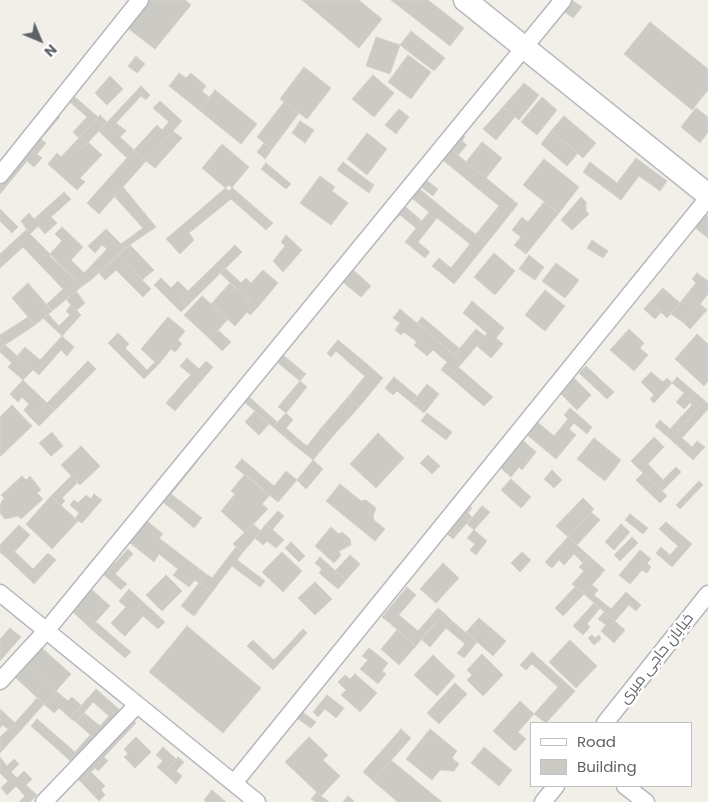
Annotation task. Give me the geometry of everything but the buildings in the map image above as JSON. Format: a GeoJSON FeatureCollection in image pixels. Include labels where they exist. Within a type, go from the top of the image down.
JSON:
{"type":"FeatureCollection","features":[{"type":"Feature","properties":{"kind":"main road"},"geometry":{"type":"LineString","coordinates":[[464,0],[708,196]]}},
{"type":"Feature","properties":{"kind":"street"},"geometry":{"type":"LineString","coordinates":[[0,175],[140,0]]}},
{"type":"Feature","properties":{"kind":"street"},"geometry":{"type":"LineString","coordinates":[[0,681],[46,631],[563,0]]}},
{"type":"Feature","properties":{"kind":"street"},"geometry":{"type":"LineString","coordinates":[[234,783],[708,196]]}},
{"type":"Feature","properties":{"kind":"street"},"geometry":{"type":"LineString","coordinates":[[0,594],[257,802]]}},
{"type":"Feature","properties":{"kind":"street","name":"خیابان حاجی میری"},"geometry":{"type":"LineString","coordinates":[[606,722],[708,594]]}},
{"type":"Feature","properties":{"kind":"street"},"geometry":{"type":"LineString","coordinates":[[44,802],[137,705]]}},
{"type":"Feature","properties":{"kind":"street"},"geometry":{"type":"LineString","coordinates":[[542,802],[555,787]]}},
{"type":"Feature","properties":{"kind":"street"},"geometry":{"type":"LineString","coordinates":[[626,787],[646,802]]}}]}
